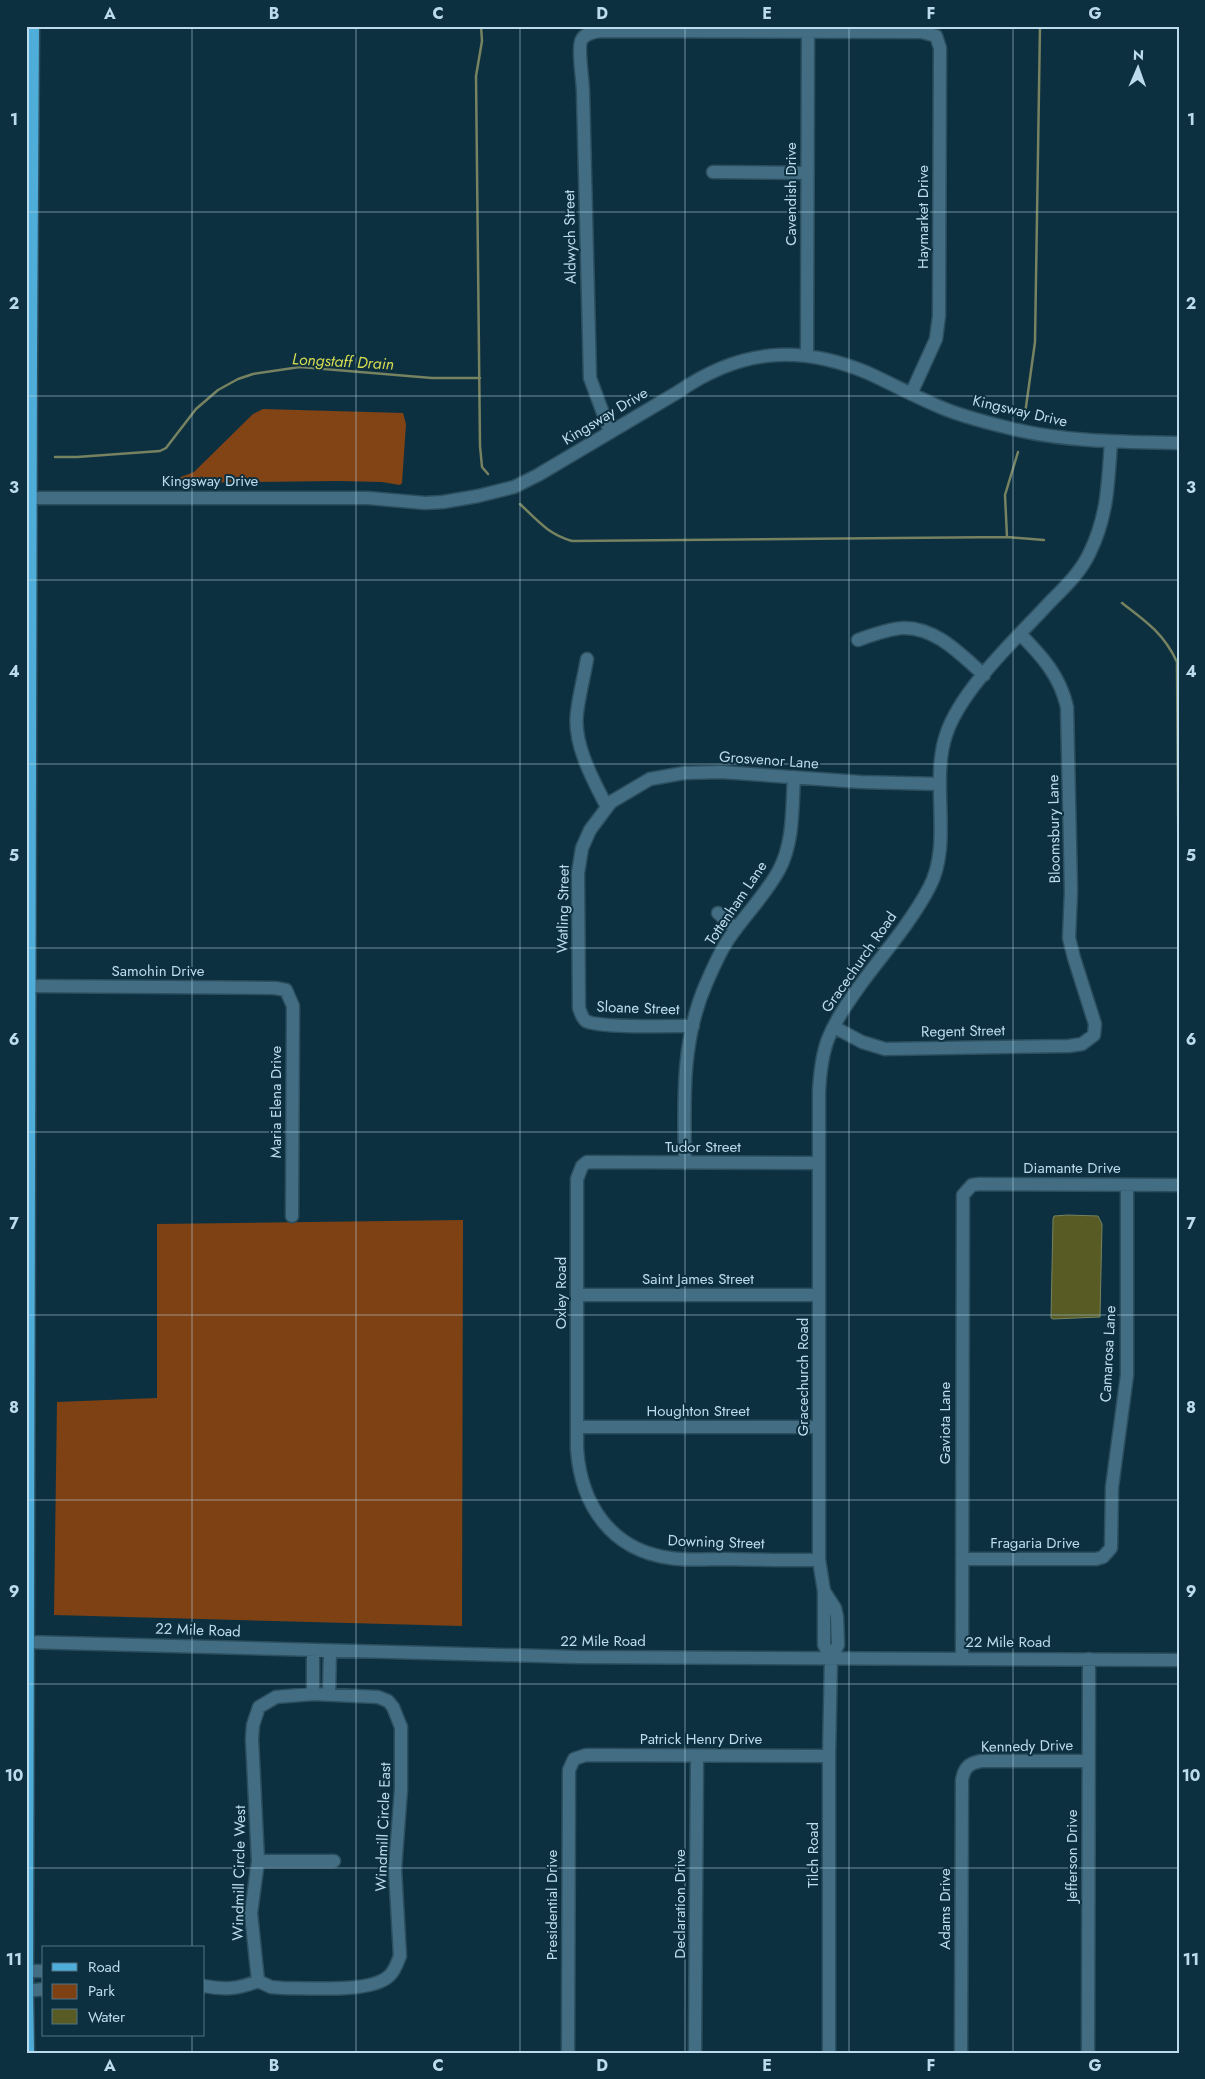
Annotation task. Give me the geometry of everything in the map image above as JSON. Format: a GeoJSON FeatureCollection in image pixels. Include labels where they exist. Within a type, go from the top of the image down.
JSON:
{"type":"FeatureCollection","features":[{"type":"Feature","properties":{"kind":"main road"},"geometry":{"type":"LineString","coordinates":[[28,2053],[28,641],[31,498],[33,26]]}},
{"type":"Feature","properties":{"kind":"street","name":"Aldwych Street"},"geometry":{"type":"LineString","coordinates":[[610,432],[590,378],[583,92],[579,45],[583,38],[590,33],[600,31],[808,32]]}},
{"type":"Feature","properties":{"kind":"street","name":"Haymarket Drive"},"geometry":{"type":"LineString","coordinates":[[808,32],[922,32],[936,36],[940,48],[939,316],[936,339],[911,394]]}},
{"type":"Feature","properties":{"kind":"street","name":"Cavendish Drive"},"geometry":{"type":"LineString","coordinates":[[806,355],[808,32]]}},
{"type":"Feature","properties":{"kind":"street"},"geometry":{"type":"LineString","coordinates":[[713,172],[807,173]]}},
{"type":"Feature","properties":{"kind":"street","name":"Kingsway Drive"},"geometry":{"type":"LineString","coordinates":[[31,498],[368,498],[425,504],[443,502],[514,486],[538,475],[700,377],[723,366],[745,359],[769,355],[806,355],[838,362],[868,373],[941,408],[1013,429],[1060,438],[1111,442],[1179,443]]}},
{"type":"Feature","properties":{"kind":"street","name":"Gracechurch Road"},"geometry":{"type":"LineString","coordinates":[[831,1658],[824,1645],[824,1591],[819,1560],[820,1079],[828,1038],[844,1008],[916,910],[930,886],[938,860],[939,784],[946,736],[964,699],[1020,634],[1074,577],[1089,554],[1105,510],[1111,442]]}},
{"type":"Feature","properties":{"kind":"street"},"geometry":{"type":"LineString","coordinates":[[858,640],[902,628],[927,632],[946,643],[984,675]]}},
{"type":"Feature","properties":{"kind":"street","name":"Bloomsbury Lane"},"geometry":{"type":"LineString","coordinates":[[1020,634],[1046,661],[1060,685],[1067,707],[1069,938],[1095,1024],[1094,1035]]}},
{"type":"Feature","properties":{"kind":"street"},"geometry":{"type":"LineString","coordinates":[[587,660],[576,715],[579,741],[584,762],[607,807]]}},
{"type":"Feature","properties":{"kind":"street","name":"Grosvenor Lane"},"geometry":{"type":"LineString","coordinates":[[607,807],[611,802],[642,782],[674,774],[720,772],[861,782],[939,784]]}},
{"type":"Feature","properties":{"kind":"street","name":"Tottenham Lane"},"geometry":{"type":"LineString","coordinates":[[685,1163],[684,1079],[693,1026],[706,984],[718,958],[736,929],[769,886],[782,864],[789,840],[794,777]]}},
{"type":"Feature","properties":{"kind":"street","name":"Watling Street"},"geometry":{"type":"LineString","coordinates":[[583,1018],[579,1008],[578,873],[582,848],[590,830],[607,807]]}},
{"type":"Feature","properties":{"kind":"street"},"geometry":{"type":"LineString","coordinates":[[718,913],[736,929]]}},
{"type":"Feature","properties":{"kind":"street","name":"Samohin Drive"},"geometry":{"type":"LineString","coordinates":[[29,986],[275,988],[286,990]]}},
{"type":"Feature","properties":{"kind":"street","name":"Maria Elena Drive"},"geometry":{"type":"LineString","coordinates":[[286,990],[293,1006],[292,1216]]}},
{"type":"Feature","properties":{"kind":"street","name":"Sloane Street"},"geometry":{"type":"LineString","coordinates":[[583,1018],[588,1023],[604,1025],[693,1026]]}},
{"type":"Feature","properties":{"kind":"street","name":"Regent Street"},"geometry":{"type":"LineString","coordinates":[[834,1027],[862,1042],[885,1049],[1069,1046],[1082,1044],[1094,1035]]}},
{"type":"Feature","properties":{"kind":"street","name":"Tudor Street"},"geometry":{"type":"LineString","coordinates":[[587,1162],[819,1163]]}},
{"type":"Feature","properties":{"kind":"street","name":"Oxley Road"},"geometry":{"type":"LineString","coordinates":[[577,1427],[577,1179],[582,1166],[587,1162]]}},
{"type":"Feature","properties":{"kind":"street","name":"Diamante Drive"},"geometry":{"type":"LineString","coordinates":[[966,1189],[978,1184],[1179,1185]]}},
{"type":"Feature","properties":{"kind":"street","name":"Camarosa Lane"},"geometry":{"type":"LineString","coordinates":[[1108,1553],[1111,1542],[1112,1480],[1126,1375],[1127,1185]]}},
{"type":"Feature","properties":{"kind":"street","name":"Gaviota Lane"},"geometry":{"type":"LineString","coordinates":[[962,1658],[961,1202],[962,1195],[966,1189]]}},
{"type":"Feature","properties":{"kind":"street","name":"Saint James Street"},"geometry":{"type":"LineString","coordinates":[[577,1295],[819,1295]]}},
{"type":"Feature","properties":{"kind":"street","name":"Houghton Street"},"geometry":{"type":"LineString","coordinates":[[577,1427],[819,1427]]}},
{"type":"Feature","properties":{"kind":"street","name":"Downing Street"},"geometry":{"type":"LineString","coordinates":[[577,1427],[580,1473],[587,1496],[603,1522],[630,1545],[652,1554],[676,1559],[819,1560]]}},
{"type":"Feature","properties":{"kind":"street","name":"Fragaria Drive"},"geometry":{"type":"LineString","coordinates":[[962,1559],[1096,1558],[1108,1553]]}},
{"type":"Feature","properties":{"kind":"street","name":"22 Mile Road"},"geometry":{"type":"LineString","coordinates":[[27,1642],[577,1657],[1179,1660]]}},
{"type":"Feature","properties":{"kind":"street"},"geometry":{"type":"LineString","coordinates":[[313,1650],[313,1694],[329,1694],[330,1651]]}},
{"type":"Feature","properties":{"kind":"street","name":"Tilch Road"},"geometry":{"type":"LineString","coordinates":[[829,2053],[829,1756],[831,1658]]}},
{"type":"Feature","properties":{"kind":"street","name":"Jefferson Drive"},"geometry":{"type":"LineString","coordinates":[[1088,2053],[1089,1659]]}},
{"type":"Feature","properties":{"kind":"street","name":"Windmill Circle West"},"geometry":{"type":"LineString","coordinates":[[258,1981],[251,1913],[258,1861],[252,1739],[253,1725],[259,1707],[276,1697],[313,1694]]}},
{"type":"Feature","properties":{"kind":"street","name":"Windmill Circle East"},"geometry":{"type":"LineString","coordinates":[[258,1981],[277,1988],[365,1986],[389,1976],[400,1956],[395,1869],[401,1789],[400,1727],[393,1706],[388,1701],[378,1698],[329,1694]]}},
{"type":"Feature","properties":{"kind":"street","name":"Patrick Henry Drive"},"geometry":{"type":"LineString","coordinates":[[574,1759],[586,1755],[829,1756]]}},
{"type":"Feature","properties":{"kind":"street","name":"Declaration Drive"},"geometry":{"type":"LineString","coordinates":[[695,2053],[697,1756]]}},
{"type":"Feature","properties":{"kind":"street","name":"Presidential Drive"},"geometry":{"type":"LineString","coordinates":[[568,2053],[569,1770],[574,1759]]}},
{"type":"Feature","properties":{"kind":"street","name":"Kennedy Drive"},"geometry":{"type":"LineString","coordinates":[[968,1766],[981,1761],[1088,1761]]}},
{"type":"Feature","properties":{"kind":"street","name":"Adams Drive"},"geometry":{"type":"LineString","coordinates":[[960,2053],[962,1780],[968,1766]]}},
{"type":"Feature","properties":{"kind":"street"},"geometry":{"type":"LineString","coordinates":[[258,1861],[334,1860]]}},
{"type":"Feature","properties":{"kind":"street"},"geometry":{"type":"LineString","coordinates":[[27,1971],[42,1971]]}},
{"type":"Feature","properties":{"kind":"street"},"geometry":{"type":"LineString","coordinates":[[205,1986],[231,1990],[258,1981]]}},
{"type":"Feature","properties":{"kind":"street"},"geometry":{"type":"LineString","coordinates":[[27,1991],[42,1989]]}},
{"type":"Feature","properties":{"kind":"green space"},"geometry":{"type":"Polygon","coordinates":[[[463,1220],[462,1626],[54,1615],[57,1402],[157,1398],[157,1224],[463,1220]]]}},
{"type":"Feature","properties":{"kind":"shaded area"},"geometry":{"type":"Polygon","coordinates":[[[263,409],[403,413],[406,424],[402,483],[400,485],[382,482],[339,481],[172,483],[170,481],[194,472],[253,414],[263,409]]]}},
{"type":"Feature","properties":{"kind":"water"},"geometry":{"type":"Polygon","coordinates":[[[1054,1216],[1098,1216],[1102,1224],[1100,1317],[1051,1318],[1053,1219],[1054,1216]]]}},
{"type":"Feature","properties":{"kind":"waterway"},"geometry":{"type":"LineString","coordinates":[[481,26],[482,41],[476,76],[480,446],[482,467],[488,474]]}},
{"type":"Feature","properties":{"kind":"waterway"},"geometry":{"type":"LineString","coordinates":[[1025,414],[1035,342],[1040,26]]}},
{"type":"Feature","properties":{"kind":"waterway","name":"Longstaff Drain"},"geometry":{"type":"LineString","coordinates":[[55,457],[160,451],[166,448],[196,409],[218,390],[238,379],[253,374],[300,367],[432,378],[480,378]]}},
{"type":"Feature","properties":{"kind":"waterway"},"geometry":{"type":"LineString","coordinates":[[1007,537],[1005,495],[1018,452]]}},
{"type":"Feature","properties":{"kind":"waterway"},"geometry":{"type":"LineString","coordinates":[[520,504],[550,531],[572,541],[1007,537],[1044,540]]}},
{"type":"Feature","properties":{"kind":"waterway"},"geometry":{"type":"LineString","coordinates":[[1122,603],[1147,622],[1160,636],[1177,662],[1179,939]]}}]}
